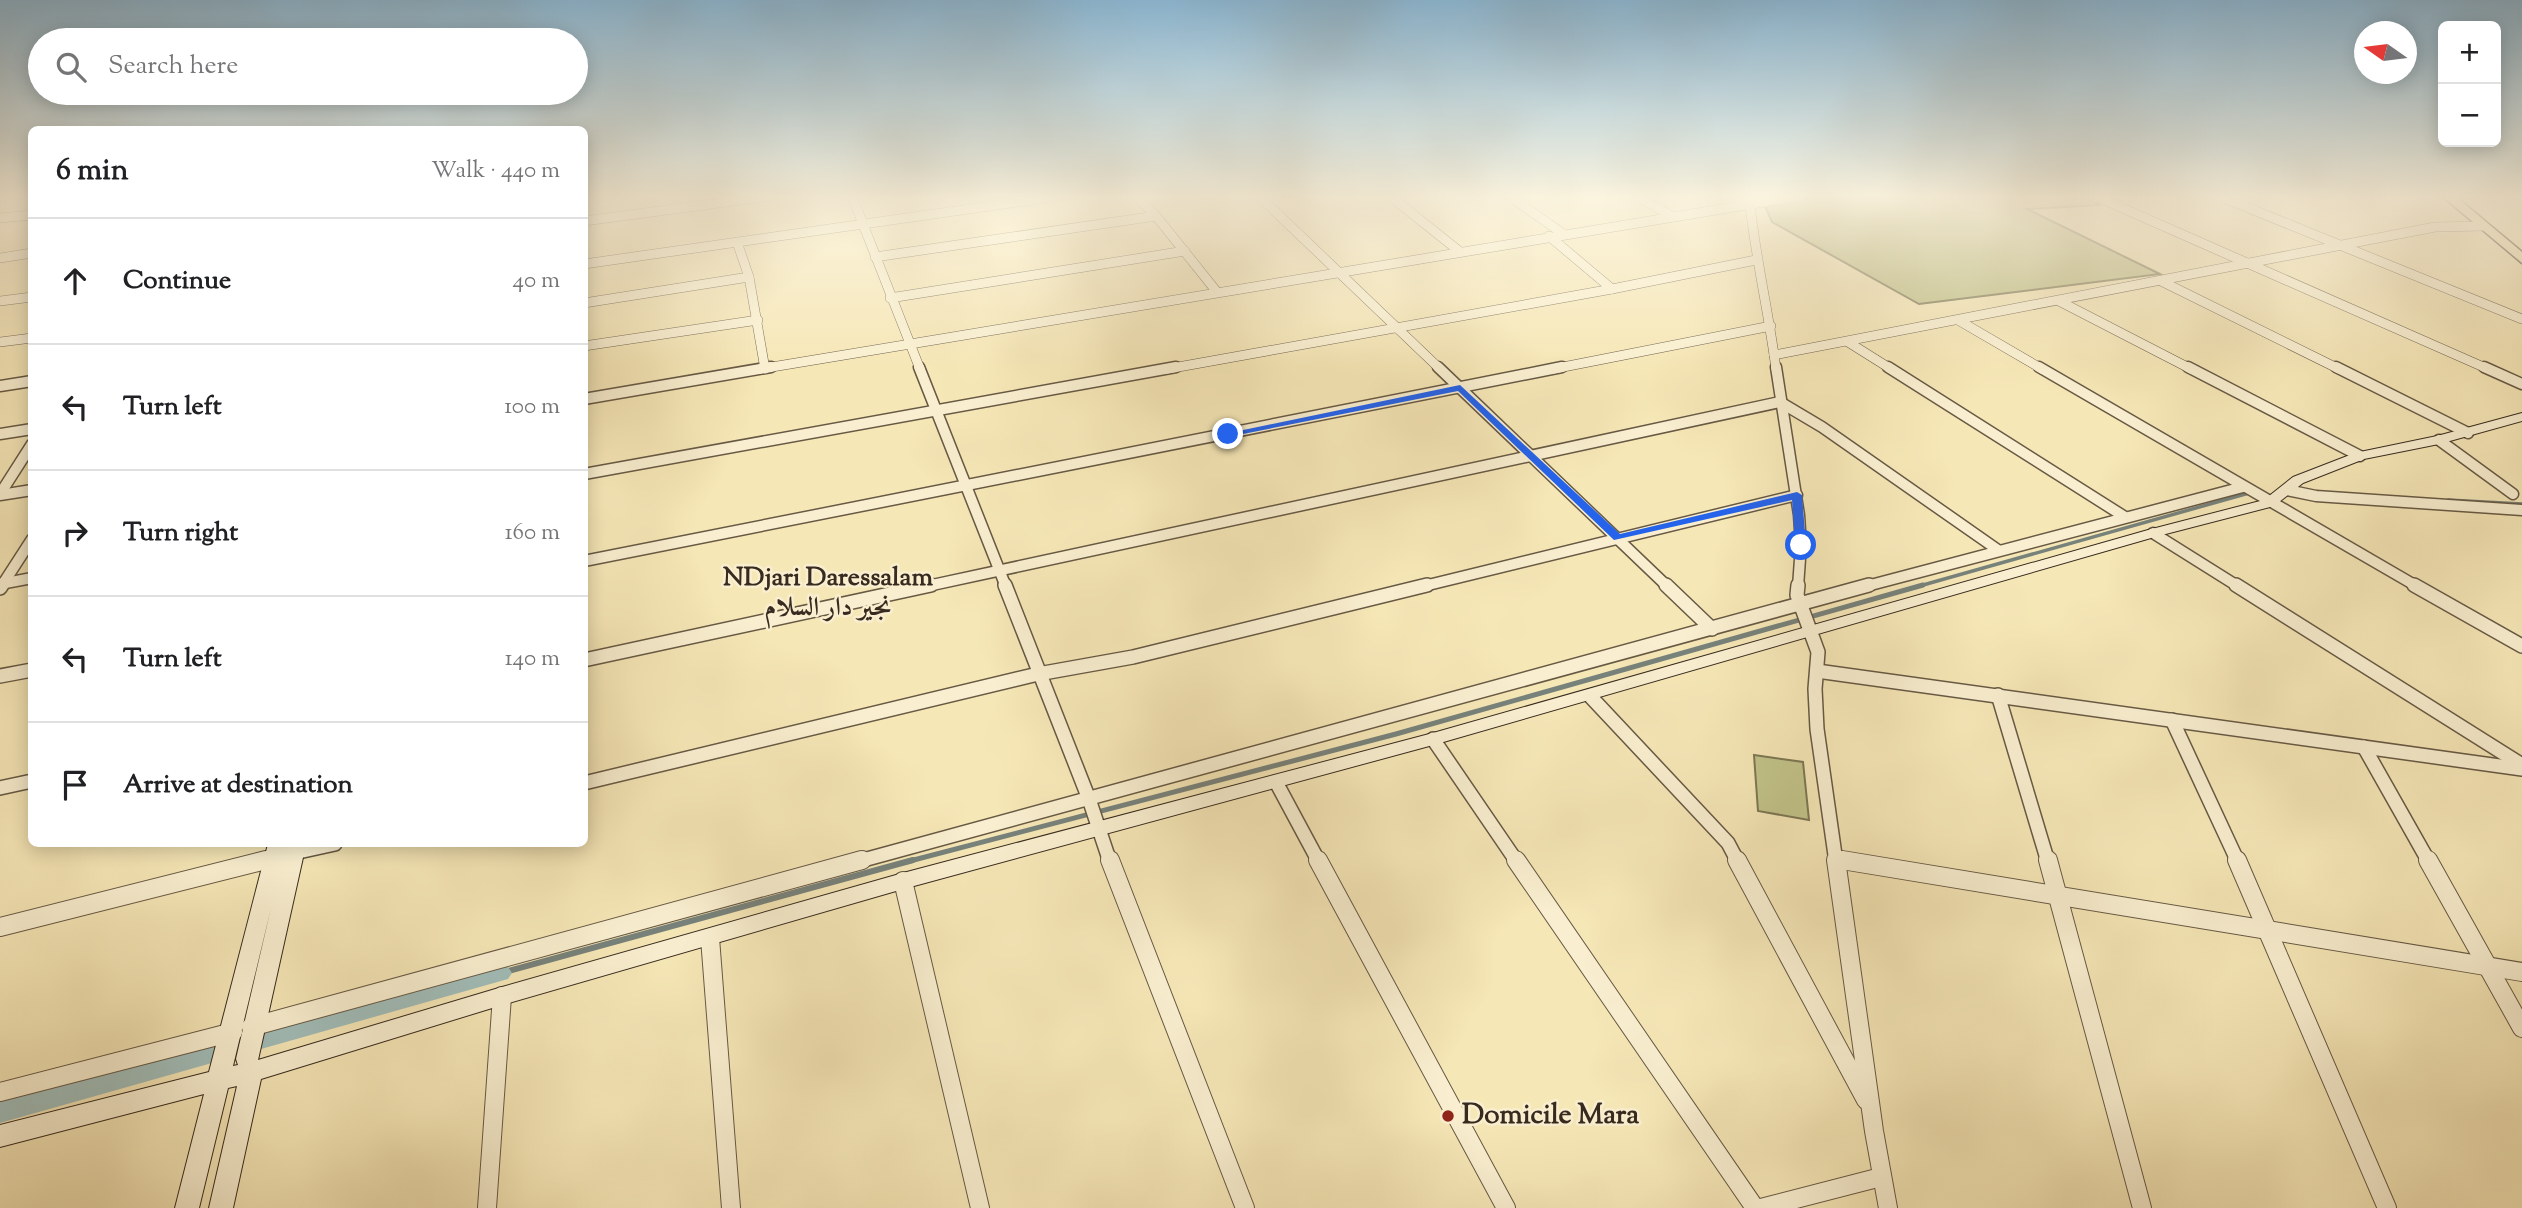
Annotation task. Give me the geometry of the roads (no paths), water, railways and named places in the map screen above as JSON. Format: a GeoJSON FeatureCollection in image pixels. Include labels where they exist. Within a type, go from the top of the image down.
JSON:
{"type":"FeatureCollection","features":[{"type":"Feature","properties":{"kind":"street"},"geometry":{"type":"LineString","coordinates":[[588,263],[665,252]]}},
{"type":"Feature","properties":{"kind":"street"},"geometry":{"type":"LineString","coordinates":[[741,252],[750,277],[765,369]]}},
{"type":"Feature","properties":{"kind":"street"},"geometry":{"type":"LineString","coordinates":[[873,252],[1089,799],[1245,1208]]}},
{"type":"Feature","properties":{"kind":"street"},"geometry":{"type":"LineString","coordinates":[[875,257],[907,252]]}},
{"type":"Feature","properties":{"kind":"street"},"geometry":{"type":"LineString","coordinates":[[890,298],[1176,252]]}},
{"type":"Feature","properties":{"kind":"street"},"geometry":{"type":"LineString","coordinates":[[1186,252],[1217,292]]}},
{"type":"Feature","properties":{"kind":"street"},"geometry":{"type":"LineString","coordinates":[[1317,252],[1712,629]]}},
{"type":"Feature","properties":{"kind":"street"},"geometry":{"type":"LineString","coordinates":[[588,399],[1451,252]]}},
{"type":"Feature","properties":{"kind":"street"},"geometry":{"type":"LineString","coordinates":[[1568,252],[1612,289]]}},
{"type":"Feature","properties":{"kind":"street"},"geometry":{"type":"LineString","coordinates":[[1755,252],[1766,289],[1780,402],[1797,495],[1801,531],[1797,595],[1818,652],[1815,709],[1870,1108],[1888,1208]]}},
{"type":"Feature","properties":{"kind":"street"},"geometry":{"type":"LineString","coordinates":[[2223,252],[2522,384]]}},
{"type":"Feature","properties":{"kind":"street"},"geometry":{"type":"LineString","coordinates":[[1774,355],[2309,252]]}},
{"type":"Feature","properties":{"kind":"street"},"geometry":{"type":"LineString","coordinates":[[2358,252],[2522,319]]}},
{"type":"Feature","properties":{"kind":"street"},"geometry":{"type":"LineString","coordinates":[[0,258],[28,254]]}},
{"type":"Feature","properties":{"kind":"street"},"geometry":{"type":"LineString","coordinates":[[588,473],[1612,289],[1756,260]]}},
{"type":"Feature","properties":{"kind":"street"},"geometry":{"type":"LineString","coordinates":[[588,302],[750,277]]}},
{"type":"Feature","properties":{"kind":"street"},"geometry":{"type":"LineString","coordinates":[[2161,281],[2468,433]]}},
{"type":"Feature","properties":{"kind":"street"},"geometry":{"type":"LineString","coordinates":[[0,301],[28,298]]}},
{"type":"Feature","properties":{"kind":"street"},"geometry":{"type":"LineString","coordinates":[[2059,301],[2360,456]]}},
{"type":"Feature","properties":{"kind":"street"},"geometry":{"type":"LineString","coordinates":[[588,345],[758,320]]}},
{"type":"Feature","properties":{"kind":"street"},"geometry":{"type":"LineString","coordinates":[[1958,320],[2270,503],[2522,646]]}},
{"type":"Feature","properties":{"kind":"street"},"geometry":{"type":"LineString","coordinates":[[588,560],[1771,326]]}},
{"type":"Feature","properties":{"kind":"street"},"geometry":{"type":"LineString","coordinates":[[0,342],[28,338]]}},
{"type":"Feature","properties":{"kind":"street"},"geometry":{"type":"LineString","coordinates":[[1848,342],[2125,517]]}},
{"type":"Feature","properties":{"kind":"street"},"geometry":{"type":"LineString","coordinates":[[0,386],[28,382]]}},
{"type":"Feature","properties":{"kind":"street"},"geometry":{"type":"LineString","coordinates":[[588,659],[796,617],[999,570],[1780,402],[1822,427],[1998,550]]}},
{"type":"Feature","properties":{"kind":"street"},"geometry":{"type":"LineString","coordinates":[[0,1136],[220,1072],[710,938],[1098,826],[1433,740],[1811,629],[2270,503],[2298,480],[2360,456],[2440,440],[2522,417]]}},
{"type":"Feature","properties":{"kind":"street"},"geometry":{"type":"LineString","coordinates":[[0,434],[28,430]]}},
{"type":"Feature","properties":{"kind":"street"},"geometry":{"type":"LineString","coordinates":[[2440,440],[2513,494]]}},
{"type":"Feature","properties":{"kind":"street"},"geometry":{"type":"LineString","coordinates":[[0,494],[28,450]]}},
{"type":"Feature","properties":{"kind":"street"},"geometry":{"type":"LineString","coordinates":[[0,1092],[243,1033],[1712,629],[1801,608],[1998,550],[2243,487]]}},
{"type":"Feature","properties":{"kind":"street"},"geometry":{"type":"LineString","coordinates":[[0,494],[28,490]]}},
{"type":"Feature","properties":{"kind":"street"},"geometry":{"type":"LineString","coordinates":[[2287,490],[2316,496],[2522,510]]}},
{"type":"Feature","properties":{"kind":"street"},"geometry":{"type":"LineString","coordinates":[[588,782],[1038,674],[1133,657],[1797,495]]}},
{"type":"Feature","properties":{"kind":"street"},"geometry":{"type":"LineString","coordinates":[[2153,533],[2522,767]]}},
{"type":"Feature","properties":{"kind":"street"},"geometry":{"type":"LineString","coordinates":[[1,585],[28,545]]}},
{"type":"Feature","properties":{"kind":"street"},"geometry":{"type":"LineString","coordinates":[[1,585],[28,579]]}},
{"type":"Feature","properties":{"kind":"street"},"geometry":{"type":"LineString","coordinates":[[0,676],[28,671]]}},
{"type":"Feature","properties":{"kind":"street"},"geometry":{"type":"LineString","coordinates":[[1817,671],[2522,767]]}},
{"type":"Feature","properties":{"kind":"street"},"geometry":{"type":"LineString","coordinates":[[1998,695],[2059,898],[2142,1208]]}},
{"type":"Feature","properties":{"kind":"street"},"geometry":{"type":"LineString","coordinates":[[1590,696],[1728,842],[1870,1108]]}},
{"type":"Feature","properties":{"kind":"street"},"geometry":{"type":"LineString","coordinates":[[2172,720],[2270,932],[2386,1208]]}},
{"type":"Feature","properties":{"kind":"street"},"geometry":{"type":"LineString","coordinates":[[1433,740],[1755,1208]]}},
{"type":"Feature","properties":{"kind":"street"},"geometry":{"type":"LineString","coordinates":[[2364,747],[2522,1028]]}},
{"type":"Feature","properties":{"kind":"street"},"geometry":{"type":"LineString","coordinates":[[0,788],[28,782]]}},
{"type":"Feature","properties":{"kind":"street"},"geometry":{"type":"LineString","coordinates":[[1276,782],[1506,1208]]}},
{"type":"Feature","properties":{"kind":"street"},"geometry":{"type":"LineString","coordinates":[[0,927],[285,849],[305,847]]}},
{"type":"Feature","properties":{"kind":"street"},"geometry":{"type":"LineString","coordinates":[[187,1208],[220,1072],[243,1033],[285,849]]}},
{"type":"Feature","properties":{"kind":"street"},"geometry":{"type":"LineString","coordinates":[[1836,859],[2059,898],[2522,972]]}},
{"type":"Feature","properties":{"kind":"street"},"geometry":{"type":"LineString","coordinates":[[903,881],[980,1208]]}},
{"type":"Feature","properties":{"kind":"street"},"geometry":{"type":"LineString","coordinates":[[710,938],[731,1208]]}},
{"type":"Feature","properties":{"kind":"street"},"geometry":{"type":"LineString","coordinates":[[487,1208],[502,996]]}},
{"type":"Feature","properties":{"kind":"street"},"geometry":{"type":"LineString","coordinates":[[220,1208],[249,1065],[243,1033]]}},
{"type":"Feature","properties":{"kind":"street"},"geometry":{"type":"LineString","coordinates":[[0,1084],[20,1087]]}},
{"type":"Feature","properties":{"kind":"street"},"geometry":{"type":"LineString","coordinates":[[1762,1208],[1881,1177]]}},
{"type":"Feature","properties":{"kind":"waterway"},"geometry":{"type":"LineString","coordinates":[[1916,587],[2249,493]]}},
{"type":"Feature","properties":{"kind":"waterway"},"geometry":{"type":"LineString","coordinates":[[2448,500],[2522,504]]}},
{"type":"Feature","properties":{"kind":"waterway"},"geometry":{"type":"LineString","coordinates":[[906,862],[1396,734],[1923,585]]}},
{"type":"Feature","properties":{"kind":"waterway"},"geometry":{"type":"LineString","coordinates":[[501,973],[913,860]]}},
{"type":"Feature","properties":{"kind":"waterway"},"geometry":{"type":"LineString","coordinates":[[0,1112],[501,973]]}},
{"type":"Feature","properties":{"kind":"place","name":"Domicile Mara"},"geometry":{"type":"Point","coordinates":[1448,1116]}},
{"type":"Feature","properties":{"kind":"district","name":"NDjari Daressalam نجير دار السلام"},"geometry":{"type":"Point","coordinates":[828,593]}}]}
